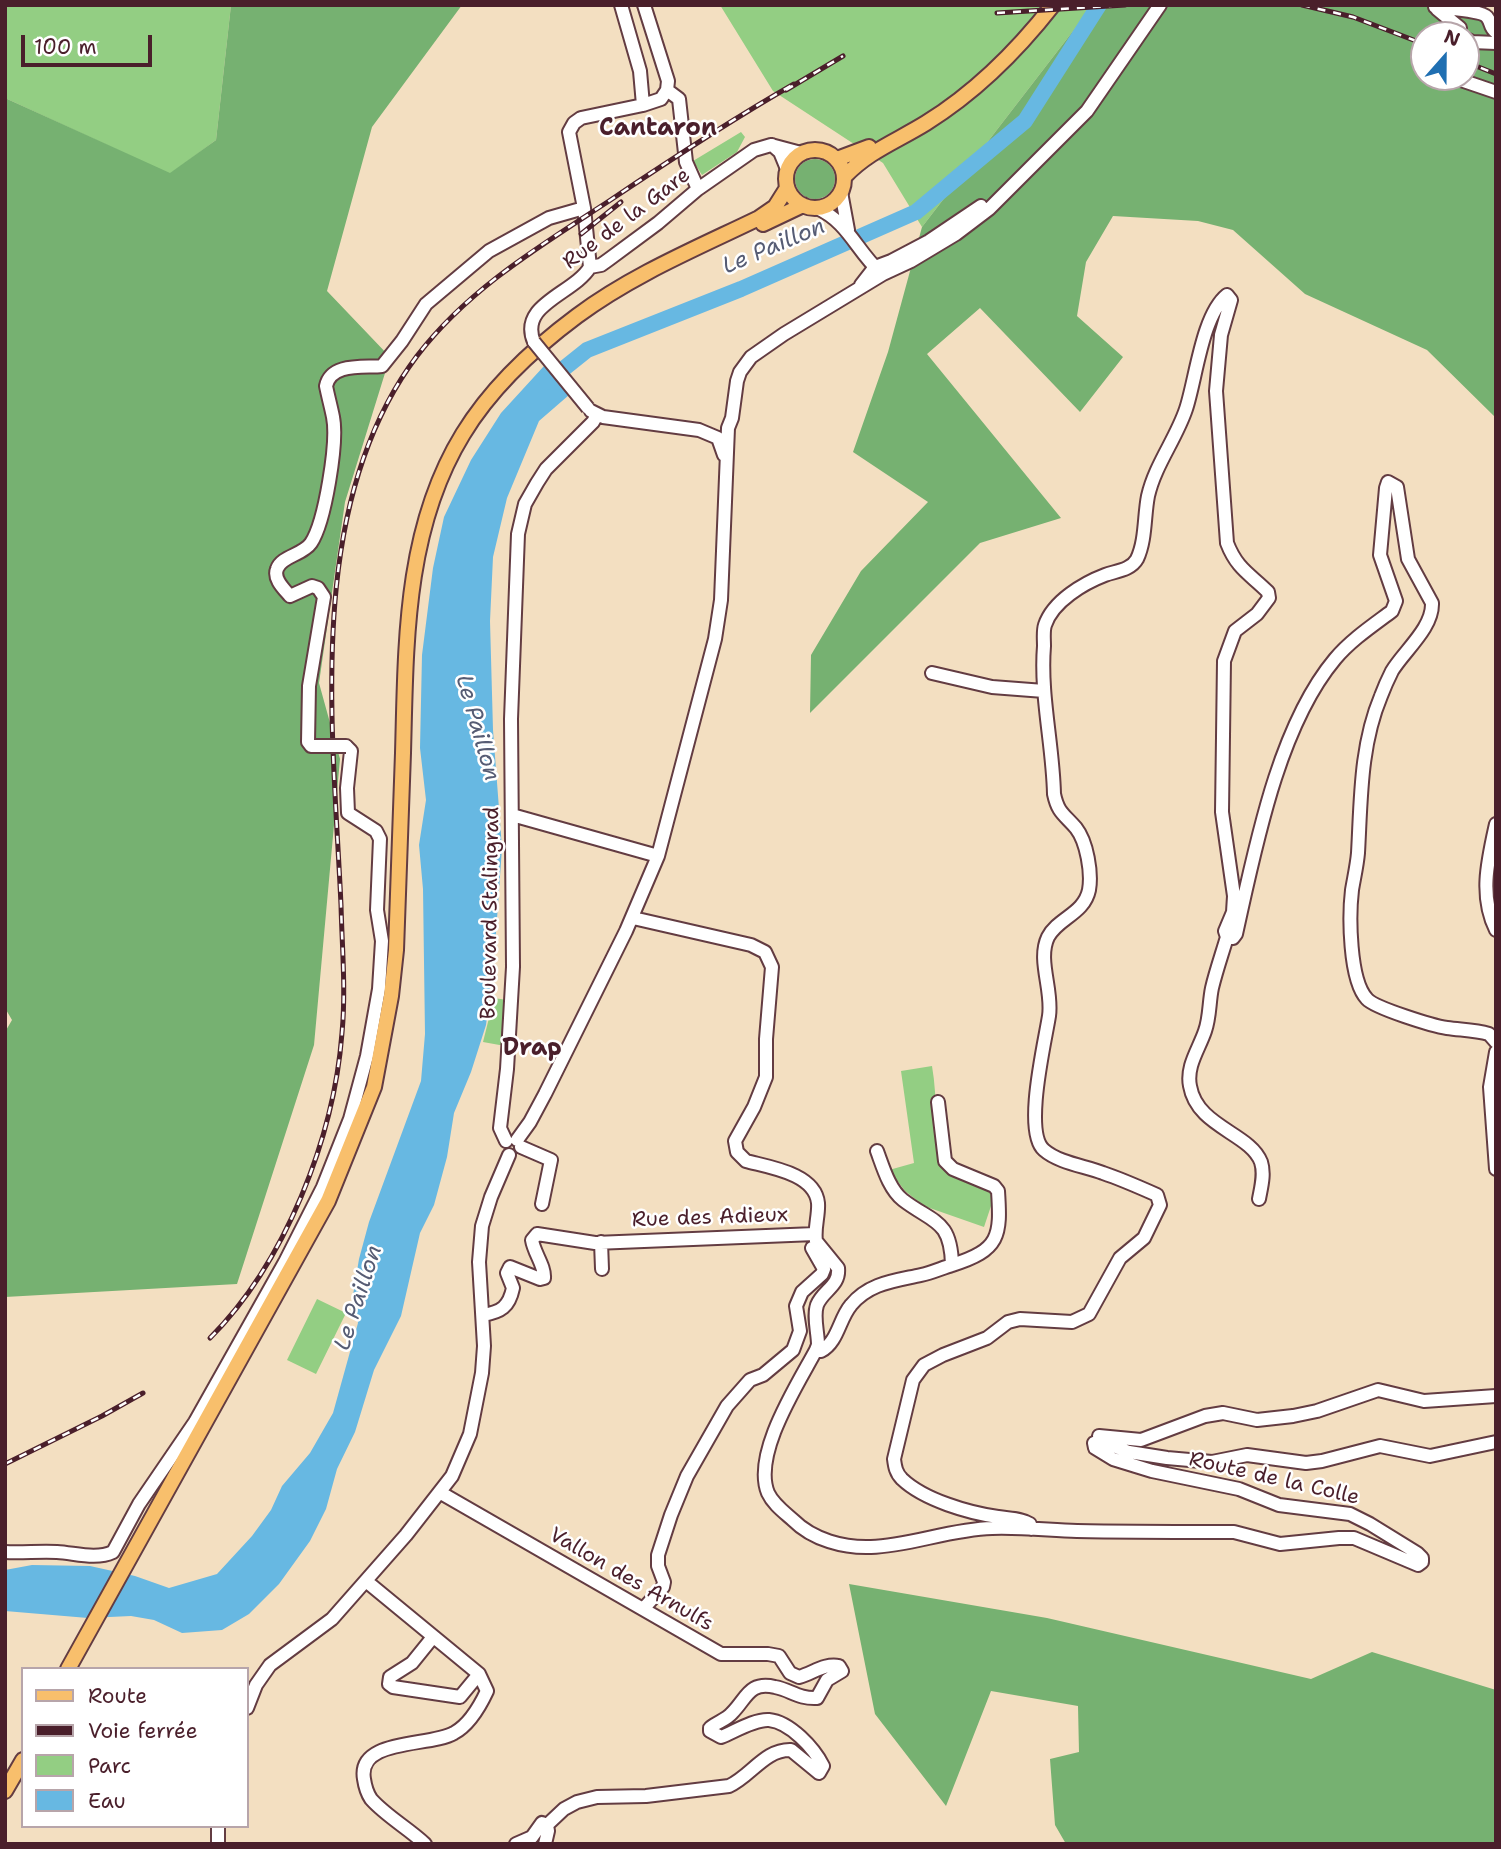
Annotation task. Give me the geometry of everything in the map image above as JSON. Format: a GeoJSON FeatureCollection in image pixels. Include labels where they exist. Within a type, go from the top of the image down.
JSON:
{"type":"FeatureCollection","features":[{"type":"Feature","properties":{"kind":"main road"},"geometry":{"type":"LineString","coordinates":[[837,159],[871,147],[958,94],[998,59],[1046,5]]}},
{"type":"Feature","properties":{"kind":"main road"},"geometry":{"type":"LineString","coordinates":[[845,176],[861,159],[926,123],[971,91],[1027,38],[1053,5]]}},
{"type":"Feature","properties":{"kind":"main road"},"geometry":{"type":"LineString","coordinates":[[69,1667],[94,1628],[333,1203],[368,1124],[379,1091],[397,998],[401,950],[414,615],[426,543],[439,502],[458,451],[469,425],[528,357],[580,314],[640,276],[759,218],[775,207],[787,188],[787,169],[801,153],[820,149],[830,152],[837,159],[845,176],[842,197],[644,282],[582,319],[548,346],[512,381],[458,451]]}},
{"type":"Feature","properties":{"kind":"main road"},"geometry":{"type":"LineString","coordinates":[[787,188],[796,201],[815,208]]}},
{"type":"Feature","properties":{"kind":"main road"},"geometry":{"type":"LineString","coordinates":[[75,1667],[94,1628]]}},
{"type":"Feature","properties":{"kind":"main road"},"geometry":{"type":"LineString","coordinates":[[5,1780],[21,1754]]}},
{"type":"Feature","properties":{"kind":"main road"},"geometry":{"type":"LineString","coordinates":[[5,1791],[21,1763]]}},
{"type":"Feature","properties":{"kind":"street"},"geometry":{"type":"LineString","coordinates":[[621,5],[640,71],[643,104]]}},
{"type":"Feature","properties":{"kind":"street"},"geometry":{"type":"LineString","coordinates":[[590,267],[584,208],[569,132],[581,118],[661,99],[667,90],[668,81],[644,5]]}},
{"type":"Feature","properties":{"kind":"street"},"geometry":{"type":"LineString","coordinates":[[879,271],[911,261],[965,229],[1011,187],[1087,111],[1160,5]]}},
{"type":"Feature","properties":{"kind":"street"},"geometry":{"type":"LineString","coordinates":[[1433,6],[1490,12],[1489,18],[1493,27],[1489,42]]}},
{"type":"Feature","properties":{"kind":"street"},"geometry":{"type":"LineString","coordinates":[[1433,6],[1448,21]]}},
{"type":"Feature","properties":{"kind":"street"},"geometry":{"type":"LineString","coordinates":[[1462,21],[1470,12]]}},
{"type":"Feature","properties":{"kind":"street"},"geometry":{"type":"LineString","coordinates":[[667,90],[679,99],[686,162],[698,189]]}},
{"type":"Feature","properties":{"kind":"street"},"geometry":{"type":"LineString","coordinates":[[771,145],[801,153]]}},
{"type":"Feature","properties":{"kind":"street"},"geometry":{"type":"LineString","coordinates":[[771,145],[780,152],[787,169]]}},
{"type":"Feature","properties":{"kind":"street","name":"Rue de la Gare"},"geometry":{"type":"LineString","coordinates":[[592,411],[534,342],[530,330],[535,314],[583,276],[590,267],[601,265],[608,260],[698,189],[754,150],[771,145]]}},
{"type":"Feature","properties":{"kind":"street"},"geometry":{"type":"LineString","coordinates":[[248,1705],[256,1685],[270,1665],[325,1625],[366,1581],[441,1493],[461,1457],[474,1419],[482,1373],[479,1262],[482,1226],[491,1197],[513,1146],[545,1094],[632,918],[658,856],[715,639],[720,600],[727,461],[721,432],[732,407],[740,372],[751,357],[784,334],[858,290],[879,271],[1011,187]]}},
{"type":"Feature","properties":{"kind":"street"},"geometry":{"type":"LineString","coordinates":[[842,197],[848,230],[863,255],[879,271]]}},
{"type":"Feature","properties":{"kind":"street"},"geometry":{"type":"LineString","coordinates":[[5,1552],[59,1552],[94,1556],[113,1552],[139,1504],[195,1422],[285,1262],[323,1186],[350,1119],[365,1066],[374,1021],[382,941],[377,923],[380,838],[376,831],[348,813],[347,788],[351,751],[346,746],[317,746],[309,745],[308,742],[309,686],[324,597],[318,587],[312,586],[290,596],[276,579],[276,569],[281,563],[309,546],[318,524],[332,456],[334,418],[326,380],[347,368],[382,366],[426,304],[489,251],[549,218],[584,208]]}},
{"type":"Feature","properties":{"kind":"street"},"geometry":{"type":"LineString","coordinates":[[815,208],[848,230]]}},
{"type":"Feature","properties":{"kind":"street"},"geometry":{"type":"LineString","coordinates":[[863,255],[886,258],[910,251]]}},
{"type":"Feature","properties":{"kind":"street"},"geometry":{"type":"LineString","coordinates":[[1037,1530],[1023,1520],[954,1507],[926,1494],[903,1480],[896,1472],[894,1459],[913,1380],[924,1365],[987,1338],[1008,1322],[1020,1319],[1079,1321],[1089,1314],[1120,1258],[1144,1238],[1160,1205],[1157,1195],[1060,1158],[1043,1150],[1036,1139],[1035,1110],[1051,1004],[1045,949],[1054,929],[1080,908],[1088,891],[1089,879],[1088,862],[1080,835],[1057,809],[1044,691],[1043,652],[1045,625],[1055,608],[1081,586],[1128,568],[1136,561],[1142,542],[1148,495],[1187,406],[1199,355],[1215,312],[1220,300],[1227,295],[1231,300],[1221,335],[1216,391],[1227,543],[1233,558],[1249,577],[1268,592],[1269,598],[1256,614],[1235,631],[1224,661],[1222,812],[1234,896],[1233,912],[1225,931],[1227,937],[1212,989],[1205,1030],[1190,1072],[1190,1088],[1208,1116],[1228,1133],[1252,1147],[1263,1173],[1259,1199]]}},
{"type":"Feature","properties":{"kind":"street"},"geometry":{"type":"LineString","coordinates":[[592,411],[721,432]]}},
{"type":"Feature","properties":{"kind":"street","name":"Boulevard Stalingrad"},"geometry":{"type":"LineString","coordinates":[[513,1146],[500,1128],[507,1069],[513,967],[511,719],[518,534],[525,504],[537,483],[546,469],[593,422],[592,411]]}},
{"type":"Feature","properties":{"kind":"street"},"geometry":{"type":"LineString","coordinates":[[1227,937],[1233,938],[1236,934],[1264,817],[1298,715],[1315,685],[1334,660],[1395,606],[1380,555],[1386,488],[1388,482],[1393,483],[1397,487],[1408,559],[1432,604],[1432,609],[1423,629],[1391,673],[1380,699],[1364,755],[1358,818],[1358,855],[1351,893],[1355,971],[1360,989],[1373,1004],[1444,1027],[1489,1034],[1496,1042]]}},
{"type":"Feature","properties":{"kind":"street"},"geometry":{"type":"LineString","coordinates":[[932,673],[992,687],[1044,691]]}},
{"type":"Feature","properties":{"kind":"street"},"geometry":{"type":"LineString","coordinates":[[512,815],[658,856]]}},
{"type":"Feature","properties":{"kind":"street"},"geometry":{"type":"LineString","coordinates":[[1496,824],[1486,889],[1488,913],[1496,930]]}},
{"type":"Feature","properties":{"kind":"street"},"geometry":{"type":"LineString","coordinates":[[632,918],[751,945],[765,952],[770,959],[772,967],[766,1077],[754,1107],[738,1135],[735,1147],[740,1157],[746,1161],[796,1176],[808,1185],[818,1203],[808,1243],[824,1269],[802,1292],[796,1307],[800,1331],[793,1350],[763,1376],[750,1380],[727,1405],[687,1476],[658,1555],[663,1587],[643,1608]]}},
{"type":"Feature","properties":{"kind":"street"},"geometry":{"type":"LineString","coordinates":[[1496,1052],[1490,1087],[1496,1169]]}},
{"type":"Feature","properties":{"kind":"street"},"geometry":{"type":"LineString","coordinates":[[816,1350],[821,1351],[828,1346],[842,1317],[863,1294],[887,1281],[921,1275],[952,1265],[985,1250],[998,1234],[998,1191],[994,1186],[953,1169],[945,1161],[939,1102]]}},
{"type":"Feature","properties":{"kind":"street"},"geometry":{"type":"LineString","coordinates":[[513,1146],[551,1160],[542,1204]]}},
{"type":"Feature","properties":{"kind":"street"},"geometry":{"type":"LineString","coordinates":[[877,1152],[901,1199],[939,1224],[950,1239],[952,1265]]}},
{"type":"Feature","properties":{"kind":"street","name":"Rue des Adieux"},"geometry":{"type":"LineString","coordinates":[[482,1315],[505,1308],[513,1288],[507,1273],[510,1267],[540,1279],[544,1278],[545,1273],[534,1250],[533,1236],[537,1234],[566,1240],[604,1242],[811,1234]]}},
{"type":"Feature","properties":{"kind":"street"},"geometry":{"type":"LineString","coordinates":[[811,1234],[835,1263],[839,1273],[835,1284],[822,1297],[817,1308],[818,1345],[781,1415],[767,1457],[765,1482],[774,1502],[798,1526],[824,1540],[858,1547],[874,1547],[969,1530],[1037,1530]]}},
{"type":"Feature","properties":{"kind":"street"},"geometry":{"type":"LineString","coordinates":[[602,1269],[604,1242]]}},
{"type":"Feature","properties":{"kind":"street"},"geometry":{"type":"LineString","coordinates":[[1095,1441],[1100,1435],[1142,1440],[1217,1414],[1228,1413],[1257,1420],[1293,1416],[1317,1411],[1378,1390],[1424,1401],[1496,1396]]}},
{"type":"Feature","properties":{"kind":"street","name":"Route de la Colle"},"geometry":{"type":"LineString","coordinates":[[1037,1530],[1220,1531],[1280,1544],[1354,1538],[1366,1541],[1415,1565],[1422,1562],[1420,1556],[1350,1514],[1279,1505],[1239,1489],[1152,1471],[1103,1455],[1095,1448],[1095,1441],[1129,1452],[1167,1458],[1212,1462],[1247,1455],[1306,1463],[1380,1446],[1430,1456],[1496,1442]]}},
{"type":"Feature","properties":{"kind":"street","name":"Vallon des Arnulfs"},"geometry":{"type":"LineString","coordinates":[[441,1493],[721,1654],[779,1656],[790,1673],[799,1677],[835,1665],[842,1671],[827,1680],[817,1698],[803,1698],[775,1686],[755,1687],[745,1694],[734,1711],[710,1728],[716,1736],[721,1737],[769,1720],[797,1734],[817,1755],[823,1766],[819,1773],[791,1750],[783,1750],[774,1752],[738,1782],[729,1786],[646,1796],[597,1797],[577,1802],[547,1825]]}},
{"type":"Feature","properties":{"kind":"street"},"geometry":{"type":"LineString","coordinates":[[366,1581],[479,1674],[487,1691],[480,1704],[455,1733],[436,1740],[380,1751],[368,1758],[362,1770],[365,1787],[371,1798],[425,1844]]}},
{"type":"Feature","properties":{"kind":"street"},"geometry":{"type":"LineString","coordinates":[[433,1637],[412,1662],[390,1677],[389,1684],[393,1687],[460,1697],[479,1674]]}},
{"type":"Feature","properties":{"kind":"street"},"geometry":{"type":"LineString","coordinates":[[516,1844],[532,1837],[542,1823],[547,1825],[548,1831],[545,1844]]}},
{"type":"Feature","properties":{"kind":"green space"},"geometry":{"type":"Polygon","coordinates":[[[5,5],[231,5],[216,140],[170,174],[5,98],[5,5]]]}},
{"type":"Feature","properties":{"kind":"green space"},"geometry":{"type":"Polygon","coordinates":[[[231,5],[462,5],[372,127],[327,291],[390,357],[345,502],[319,683],[340,759],[314,1045],[237,1284],[5,1297],[5,1032],[12,1020],[5,1008],[5,98],[170,173],[216,140],[231,5]]]}},
{"type":"Feature","properties":{"kind":"green space"},"geometry":{"type":"Polygon","coordinates":[[[720,5],[1093,5],[922,227],[883,163],[773,91],[720,5]]]}},
{"type":"Feature","properties":{"kind":"green space"},"geometry":{"type":"Polygon","coordinates":[[[1093,5],[1448,5],[1496,24],[1496,418],[1427,350],[1305,294],[1233,230],[1198,221],[1113,216],[1086,262],[1077,316],[1123,357],[1080,412],[980,308],[927,354],[1061,518],[980,543],[810,713],[811,655],[861,571],[928,502],[853,452],[888,352],[922,227],[1093,5]]]}},
{"type":"Feature","properties":{"kind":"green space"},"geometry":{"type":"Polygon","coordinates":[[[741,132],[745,137],[737,152],[702,175],[693,161],[741,132]]]}},
{"type":"Feature","properties":{"kind":"green space"},"geometry":{"type":"Polygon","coordinates":[[[815,159],[823,160],[829,165],[834,171],[834,187],[829,193],[823,198],[815,199],[807,198],[801,193],[796,187],[795,179],[796,171],[801,165],[807,160],[815,159]]]}},
{"type":"Feature","properties":{"kind":"green space"},"geometry":{"type":"Polygon","coordinates":[[[494,998],[507,1000],[505,1046],[483,1042],[494,998]]]}},
{"type":"Feature","properties":{"kind":"green space"},"geometry":{"type":"Polygon","coordinates":[[[932,1066],[944,1169],[996,1191],[984,1227],[924,1206],[905,1191],[889,1170],[914,1163],[901,1071],[932,1066]]]}},
{"type":"Feature","properties":{"kind":"green space"},"geometry":{"type":"Polygon","coordinates":[[[317,1299],[346,1313],[316,1374],[287,1360],[317,1299]]]}},
{"type":"Feature","properties":{"kind":"green space"},"geometry":{"type":"Polygon","coordinates":[[[849,1584],[1047,1618],[1311,1679],[1372,1652],[1496,1690],[1496,1844],[1066,1844],[1055,1825],[1050,1759],[1079,1752],[1078,1706],[991,1691],[946,1806],[875,1714],[849,1584]]]}},
{"type":"Feature","properties":{"kind":"water"},"geometry":{"type":"Polygon","coordinates":[[[544,366],[569,395],[539,421],[507,498],[493,557],[490,621],[493,730],[502,848],[494,961],[486,1025],[454,1113],[447,1157],[434,1205],[420,1233],[401,1316],[374,1370],[355,1432],[337,1469],[326,1509],[310,1541],[279,1584],[249,1614],[222,1630],[182,1633],[154,1620],[131,1616],[88,1618],[5,1611],[5,1570],[32,1565],[90,1566],[135,1576],[169,1588],[217,1574],[252,1536],[271,1510],[282,1486],[310,1453],[333,1413],[358,1323],[353,1295],[359,1259],[369,1222],[421,1081],[425,1034],[423,889],[419,845],[426,800],[420,748],[422,655],[433,568],[444,517],[471,460],[501,413],[544,366]]]}},
{"type":"Feature","properties":{"kind":"waterway","name":"Le Paillon"},"geometry":{"type":"LineString","coordinates":[[547,382],[587,350],[741,289],[916,212],[1025,121],[1099,5]]}},
{"type":"Feature","properties":{"kind":"railway"},"geometry":{"type":"LineString","coordinates":[[997,13],[1125,5]]}},
{"type":"Feature","properties":{"kind":"railway"},"geometry":{"type":"LineString","coordinates":[[1302,5],[1353,17],[1410,39]]}},
{"type":"Feature","properties":{"kind":"railway"},"geometry":{"type":"LineString","coordinates":[[786,90],[843,56]]}},
{"type":"Feature","properties":{"kind":"railway"},"geometry":{"type":"LineString","coordinates":[[1480,68],[1496,74]]}},
{"type":"Feature","properties":{"kind":"railway"},"geometry":{"type":"LineString","coordinates":[[210,1338],[237,1308],[283,1236],[316,1156],[329,1114],[337,1073],[344,985],[334,766],[334,620],[341,549],[356,480],[381,415],[417,356],[437,332],[482,289],[557,235],[794,84]]}},
{"type":"Feature","properties":{"kind":"railway"},"geometry":{"type":"LineString","coordinates":[[581,234],[621,202]]}},
{"type":"Feature","properties":{"kind":"railway"},"geometry":{"type":"LineString","coordinates":[[5,1464],[143,1393]]}},
{"type":"Feature","properties":{"kind":"district","name":"Cantaron"},"geometry":{"type":"Point","coordinates":[658,129]}},
{"type":"Feature","properties":{"kind":"district","name":"Drap"},"geometry":{"type":"Point","coordinates":[532,1049]}}]}
